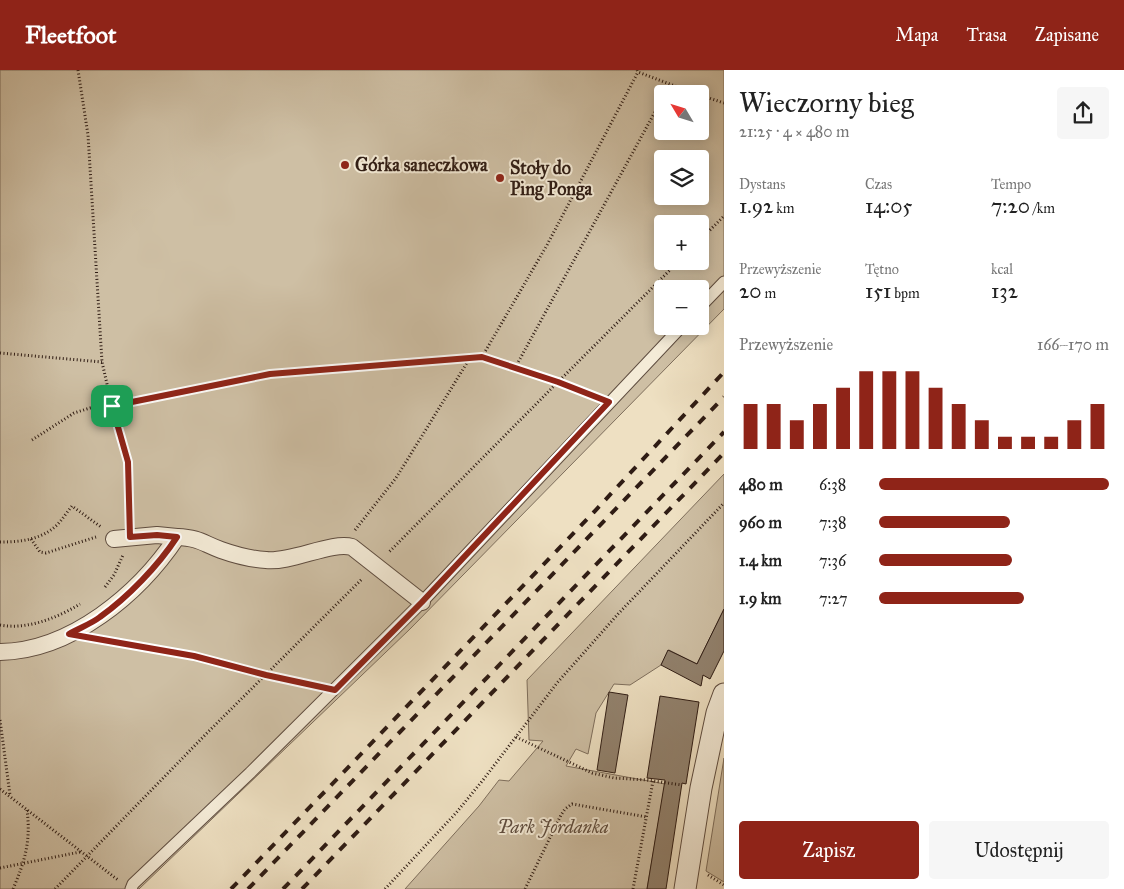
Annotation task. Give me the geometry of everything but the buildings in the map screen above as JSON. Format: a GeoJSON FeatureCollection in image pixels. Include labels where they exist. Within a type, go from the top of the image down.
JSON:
{"type":"FeatureCollection","features":[{"type":"Feature","properties":{"kind":"street"},"geometry":{"type":"LineString","coordinates":[[122,538],[157,535],[191,538],[219,550],[268,561],[312,553],[343,544],[352,547],[422,602]]}},
{"type":"Feature","properties":{"kind":"street"},"geometry":{"type":"LineString","coordinates":[[0,652],[33,648],[69,634],[99,618],[124,598],[166,554],[177,537]]}},
{"type":"Feature","properties":{"kind":"street"},"geometry":{"type":"LineString","coordinates":[[685,889],[701,788],[717,713],[724,694]]}},
{"type":"Feature","properties":{"kind":"lane"},"geometry":{"type":"LineString","coordinates":[[709,298],[724,282]]}},
{"type":"Feature","properties":{"kind":"lane"},"geometry":{"type":"LineString","coordinates":[[127,886],[133,884],[335,690],[422,602],[673,335]]}},
{"type":"Feature","properties":{"kind":"path"},"geometry":{"type":"LineString","coordinates":[[78,70],[88,134],[102,362],[128,462],[122,538],[114,575],[103,590]]}},
{"type":"Feature","properties":{"kind":"path"},"geometry":{"type":"LineString","coordinates":[[482,357],[547,245],[637,71],[670,85]]}},
{"type":"Feature","properties":{"kind":"path"},"geometry":{"type":"LineString","coordinates":[[709,98],[724,103]]}},
{"type":"Feature","properties":{"kind":"path"},"geometry":{"type":"LineString","coordinates":[[515,368],[654,114]]}},
{"type":"Feature","properties":{"kind":"path"},"geometry":{"type":"LineString","coordinates":[[709,231],[724,216]]}},
{"type":"Feature","properties":{"kind":"path"},"geometry":{"type":"LineString","coordinates":[[55,889],[670,270]]}},
{"type":"Feature","properties":{"kind":"path"},"geometry":{"type":"LineString","coordinates":[[0,353],[102,362]]}},
{"type":"Feature","properties":{"kind":"path"},"geometry":{"type":"LineString","coordinates":[[32,440],[74,413],[90,408],[112,406],[270,374],[482,357],[558,382],[609,402]]}},
{"type":"Feature","properties":{"kind":"path"},"geometry":{"type":"LineString","coordinates":[[343,544],[396,478],[470,358]]}},
{"type":"Feature","properties":{"kind":"path"},"geometry":{"type":"LineString","coordinates":[[385,889],[456,813],[558,683],[618,614],[724,503]]}},
{"type":"Feature","properties":{"kind":"path"},"geometry":{"type":"LineString","coordinates":[[0,542],[20,542],[42,535],[57,525],[72,506],[98,524]]}},
{"type":"Feature","properties":{"kind":"path"},"geometry":{"type":"LineString","coordinates":[[31,539],[40,552],[46,553],[81,543]]}},
{"type":"Feature","properties":{"kind":"path"},"geometry":{"type":"LineString","coordinates":[[0,625],[10,627],[28,625],[68,612],[82,604]]}},
{"type":"Feature","properties":{"kind":"path"},"geometry":{"type":"LineString","coordinates":[[69,634],[194,656],[266,675],[335,690]]}},
{"type":"Feature","properties":{"kind":"path"},"geometry":{"type":"LineString","coordinates":[[0,720],[10,796]]}},
{"type":"Feature","properties":{"kind":"path"},"geometry":{"type":"LineString","coordinates":[[516,737],[592,772],[614,778],[654,781],[701,788]]}},
{"type":"Feature","properties":{"kind":"path"},"geometry":{"type":"LineString","coordinates":[[633,889],[654,781]]}},
{"type":"Feature","properties":{"kind":"path"},"geometry":{"type":"LineString","coordinates":[[0,789],[80,852],[127,886]]}},
{"type":"Feature","properties":{"kind":"path"},"geometry":{"type":"LineString","coordinates":[[525,889],[565,808],[572,804],[647,817]]}},
{"type":"Feature","properties":{"kind":"path"},"geometry":{"type":"LineString","coordinates":[[13,889],[24,864],[29,828],[27,810]]}},
{"type":"Feature","properties":{"kind":"path"},"geometry":{"type":"LineString","coordinates":[[0,868],[80,852]]}},
{"type":"Feature","properties":{"kind":"path"},"geometry":{"type":"LineString","coordinates":[[703,871],[724,885]]}},
{"type":"Feature","properties":{"kind":"green space"},"geometry":{"type":"Polygon","coordinates":[[[0,70],[724,70],[724,309],[709,324],[709,280],[654,280],[654,335],[698,335],[410,629],[139,889],[0,889],[0,70]]]}},
{"type":"Feature","properties":{"kind":"green space","name":"Park Jordanka"},"geometry":{"type":"Polygon","coordinates":[[[724,474],[724,609],[697,664],[669,650],[661,665],[630,685],[614,684],[596,713],[588,754],[576,749],[566,766],[665,784],[647,889],[405,889],[479,806],[499,780],[509,781],[543,741],[529,740],[527,680],[724,474]]]}},
{"type":"Feature","properties":{"kind":"green space"},"geometry":{"type":"Polygon","coordinates":[[[724,758],[724,882],[706,871],[724,758]]]}},
{"type":"Feature","properties":{"kind":"railway"},"geometry":{"type":"LineString","coordinates":[[231,889],[594,512],[724,372]]}},
{"type":"Feature","properties":{"kind":"railway"},"geometry":{"type":"LineString","coordinates":[[248,889],[724,397]]}},
{"type":"Feature","properties":{"kind":"railway"},"geometry":{"type":"LineString","coordinates":[[283,889],[724,432]]}},
{"type":"Feature","properties":{"kind":"railway"},"geometry":{"type":"LineString","coordinates":[[302,889],[724,453]]}},
{"type":"Feature","properties":{"kind":"place","name":"Górka saneczkowa"},"geometry":{"type":"Point","coordinates":[345,165]}},
{"type":"Feature","properties":{"kind":"place","name":"Stoły do Ping Ponga"},"geometry":{"type":"Point","coordinates":[500,178]}},
{"type":"Feature","properties":{"kind":"route"},"geometry":{"type":"LineString","coordinates":[[482,357],[558,382],[609,402],[422,602],[335,690],[266,675],[194,656],[69,634],[99,618],[124,598],[166,554],[177,537],[157,535],[130,537],[128,462],[112,406],[270,374],[482,357]]}}]}
